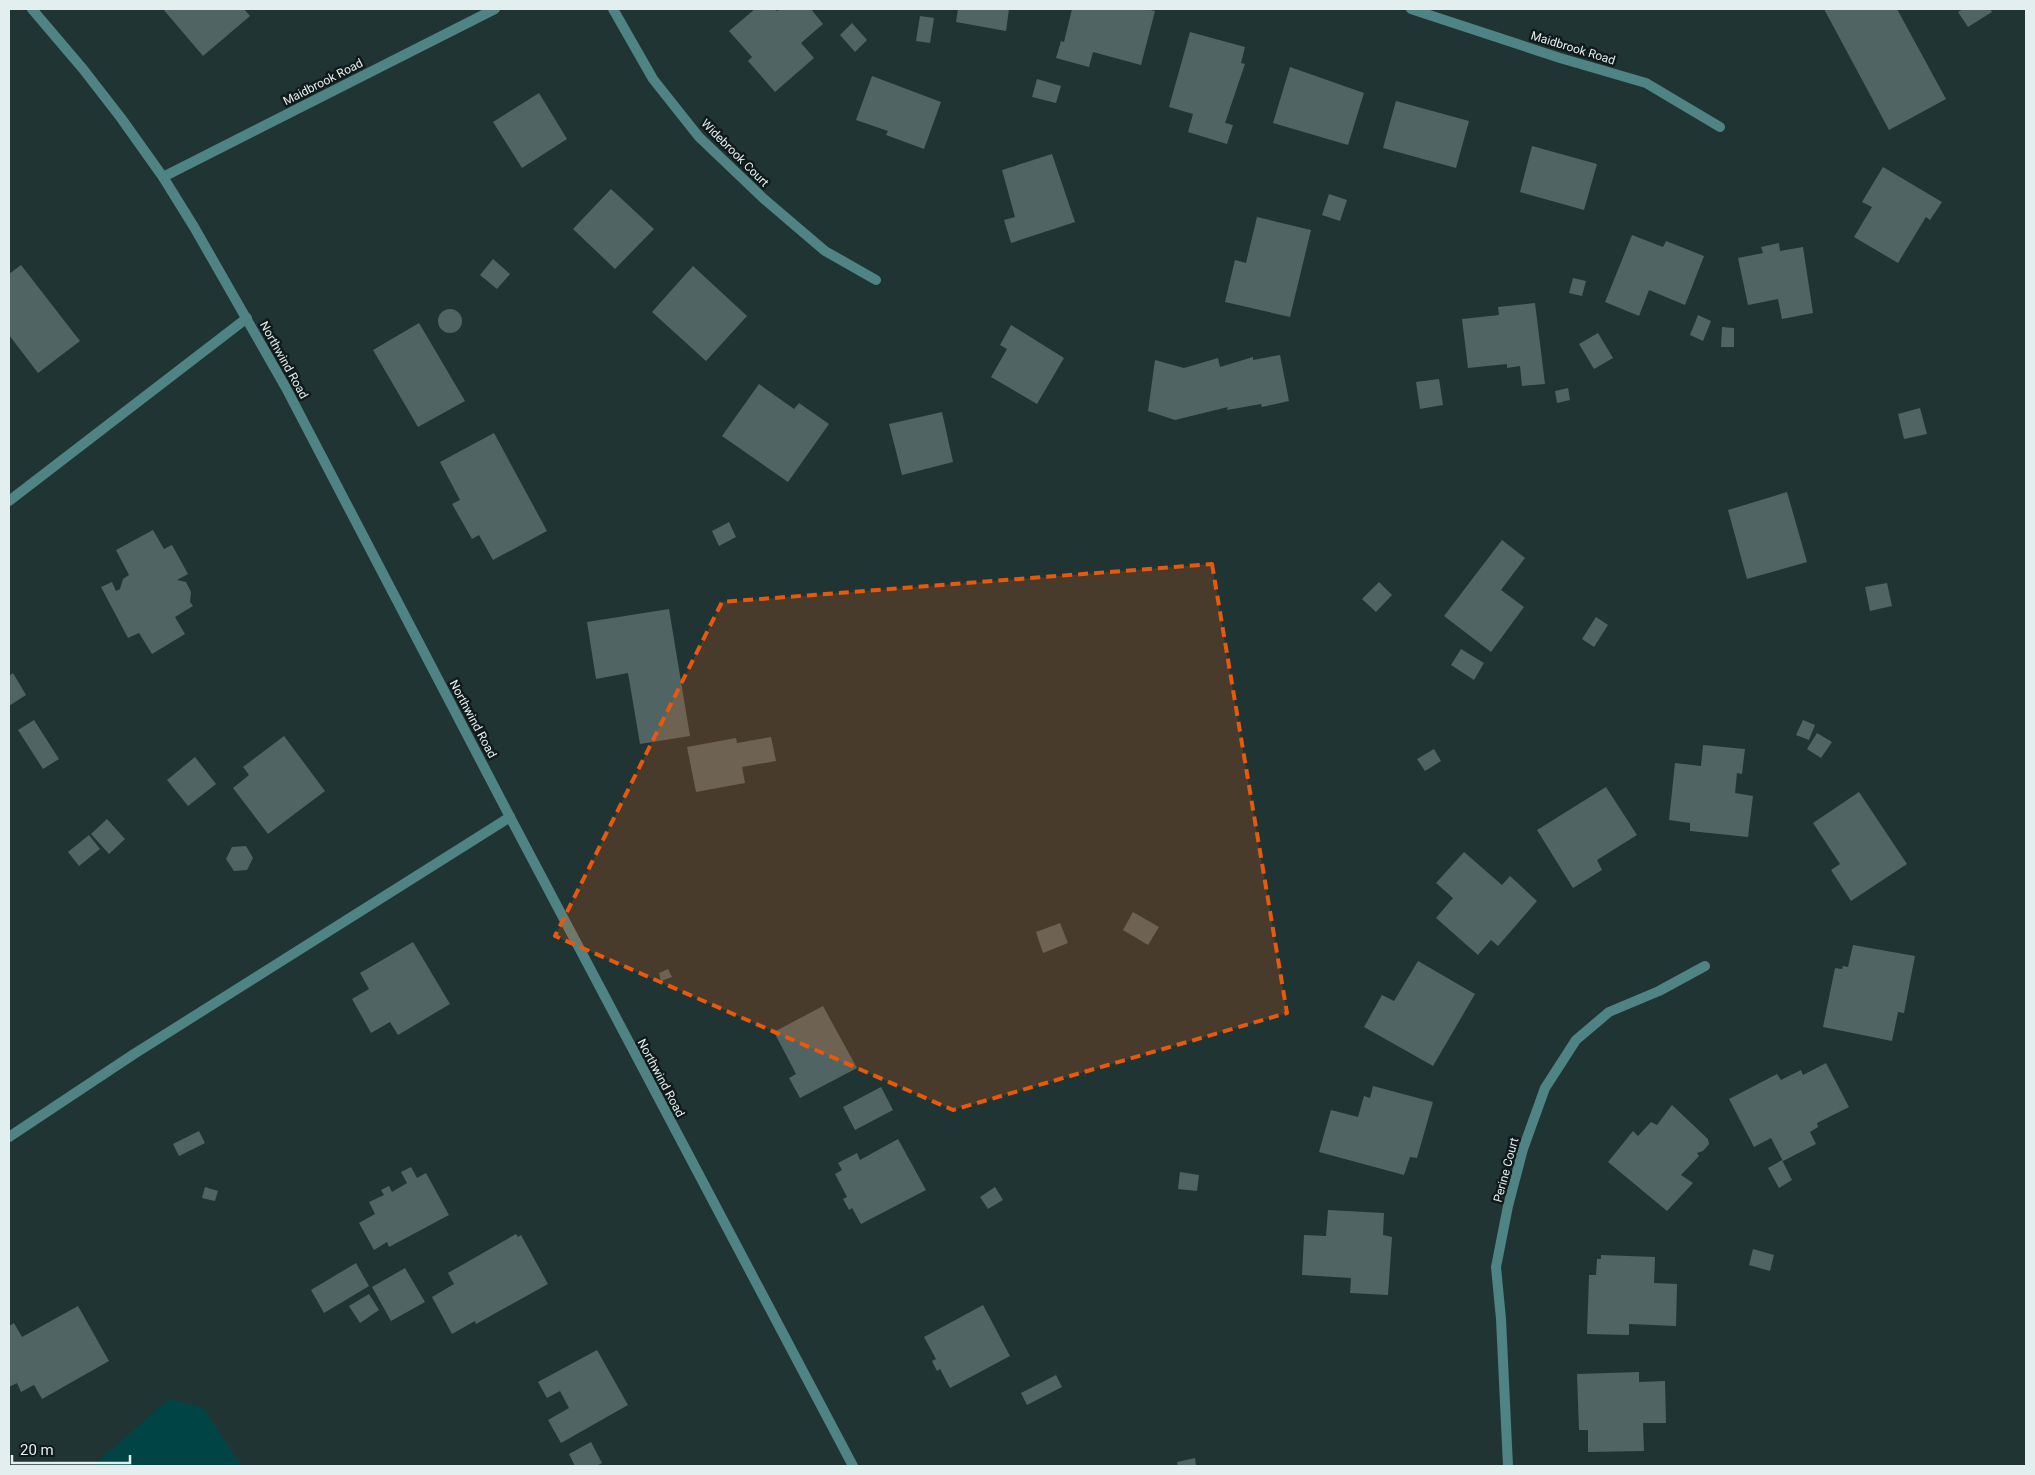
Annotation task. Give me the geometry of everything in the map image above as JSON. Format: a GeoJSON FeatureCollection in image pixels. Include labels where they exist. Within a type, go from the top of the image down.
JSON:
{"type":"FeatureCollection","features":[{"type":"Feature","properties":{"kind":"street","name":"Northwind Road"},"geometry":{"type":"LineString","coordinates":[[32,9],[88,76],[163,177],[247,318],[291,397],[510,817],[853,1466]]}},
{"type":"Feature","properties":{"kind":"street","name":"Maidbrook Road"},"geometry":{"type":"LineString","coordinates":[[163,177],[495,9]]}},
{"type":"Feature","properties":{"kind":"street","name":"Widebrook Court"},"geometry":{"type":"LineString","coordinates":[[613,9],[653,79],[699,137],[764,199],[825,251],[876,280]]}},
{"type":"Feature","properties":{"kind":"street","name":"Maidbrook Road"},"geometry":{"type":"LineString","coordinates":[[1411,9],[1560,58],[1646,83],[1720,127]]}},
{"type":"Feature","properties":{"kind":"street"},"geometry":{"type":"LineString","coordinates":[[9,501],[247,318]]}},
{"type":"Feature","properties":{"kind":"street"},"geometry":{"type":"LineString","coordinates":[[9,1137],[126,1059],[510,817]]}},
{"type":"Feature","properties":{"kind":"street","name":"Perine Court"},"geometry":{"type":"LineString","coordinates":[[1508,1466],[1501,1319],[1496,1267],[1508,1206],[1523,1149],[1545,1088],[1576,1040],[1609,1012],[1659,991],[1705,966]]}},
{"type":"Feature","properties":{"kind":"highlighted area"},"geometry":{"type":"Polygon","coordinates":[[[1212,564],[1287,1013],[953,1110],[555,936],[722,602],[1212,564]]]}},
{"type":"Feature","properties":{"kind":"shaded area"},"geometry":{"type":"Polygon","coordinates":[[[169,1399],[203,1408],[242,1466],[93,1466],[169,1399]]]}},
{"type":"Feature","properties":{"kind":"building"},"geometry":{"type":"Polygon","coordinates":[[[163,9],[244,9],[250,16],[203,56],[163,9]]]}},
{"type":"Feature","properties":{"kind":"building"},"geometry":{"type":"Polygon","coordinates":[[[755,9],[774,9],[777,11],[780,9],[811,9],[823,24],[801,43],[814,58],[775,92],[748,61],[752,57],[729,31],[755,9]]]}},
{"type":"Feature","properties":{"kind":"building"},"geometry":{"type":"Polygon","coordinates":[[[958,9],[1009,9],[1006,31],[956,22],[958,9]]]}},
{"type":"Feature","properties":{"kind":"building"},"geometry":{"type":"Polygon","coordinates":[[[1072,9],[1146,9],[1155,11],[1141,65],[1093,52],[1089,67],[1056,58],[1061,41],[1064,42],[1072,9]]]}},
{"type":"Feature","properties":{"kind":"building"},"geometry":{"type":"Polygon","coordinates":[[[1824,9],[1897,9],[1946,99],[1889,130],[1824,9]]]}},
{"type":"Feature","properties":{"kind":"building"},"geometry":{"type":"Polygon","coordinates":[[[1963,9],[1990,9],[1992,12],[1968,27],[1958,12],[1963,9]]]}},
{"type":"Feature","properties":{"kind":"building"},"geometry":{"type":"Polygon","coordinates":[[[920,16],[934,18],[930,43],[916,41],[920,16]]]}},
{"type":"Feature","properties":{"kind":"building"},"geometry":{"type":"Polygon","coordinates":[[[852,23],[867,40],[855,52],[840,35],[852,23]]]}},
{"type":"Feature","properties":{"kind":"building"},"geometry":{"type":"Polygon","coordinates":[[[1190,32],[1245,47],[1241,63],[1245,64],[1225,123],[1233,125],[1227,144],[1188,132],[1193,114],[1169,107],[1190,32]]]}},
{"type":"Feature","properties":{"kind":"building"},"geometry":{"type":"Polygon","coordinates":[[[1290,67],[1364,93],[1348,145],[1273,123],[1290,67]]]}},
{"type":"Feature","properties":{"kind":"building"},"geometry":{"type":"Polygon","coordinates":[[[872,76],[941,102],[924,149],[886,135],[888,131],[856,120],[872,76]]]}},
{"type":"Feature","properties":{"kind":"building"},"geometry":{"type":"Polygon","coordinates":[[[1037,79],[1061,86],[1056,103],[1032,97],[1037,79]]]}},
{"type":"Feature","properties":{"kind":"building"},"geometry":{"type":"Polygon","coordinates":[[[539,93],[567,139],[522,168],[493,122],[539,93]]]}},
{"type":"Feature","properties":{"kind":"building"},"geometry":{"type":"Polygon","coordinates":[[[1396,101],[1469,121],[1456,168],[1383,148],[1396,101]]]}},
{"type":"Feature","properties":{"kind":"building"},"geometry":{"type":"Polygon","coordinates":[[[1532,146],[1597,164],[1584,210],[1520,192],[1532,146]]]}},
{"type":"Feature","properties":{"kind":"building"},"geometry":{"type":"Polygon","coordinates":[[[1052,154],[1075,222],[1011,243],[1004,220],[1015,217],[1002,170],[1052,154]]]}},
{"type":"Feature","properties":{"kind":"building"},"geometry":{"type":"Polygon","coordinates":[[[1883,167],[1942,202],[1930,220],[1926,217],[1898,263],[1854,237],[1872,207],[1862,202],[1883,167]]]}},
{"type":"Feature","properties":{"kind":"building"},"geometry":{"type":"Polygon","coordinates":[[[611,189],[654,229],[615,269],[573,229],[611,189]]]}},
{"type":"Feature","properties":{"kind":"building"},"geometry":{"type":"Polygon","coordinates":[[[1329,194],[1347,200],[1340,221],[1322,215],[1329,194]]]}},
{"type":"Feature","properties":{"kind":"building"},"geometry":{"type":"Polygon","coordinates":[[[1257,217],[1311,230],[1290,317],[1225,302],[1235,260],[1246,263],[1257,217]]]}},
{"type":"Feature","properties":{"kind":"building"},"geometry":{"type":"Polygon","coordinates":[[[1632,235],[1663,247],[1666,241],[1704,256],[1685,305],[1649,290],[1639,316],[1605,302],[1632,235]]]}},
{"type":"Feature","properties":{"kind":"building"},"geometry":{"type":"Polygon","coordinates":[[[1779,243],[1780,251],[1803,247],[1813,313],[1782,319],[1778,299],[1748,305],[1738,258],[1763,253],[1761,247],[1779,243]]]}},
{"type":"Feature","properties":{"kind":"building"},"geometry":{"type":"Polygon","coordinates":[[[493,259],[510,274],[497,289],[480,275],[493,259]]]}},
{"type":"Feature","properties":{"kind":"building"},"geometry":{"type":"Polygon","coordinates":[[[21,265],[80,341],[38,373],[9,335],[9,274],[21,265]]]}},
{"type":"Feature","properties":{"kind":"building"},"geometry":{"type":"Polygon","coordinates":[[[693,266],[747,316],[706,361],[652,312],[693,266]]]}},
{"type":"Feature","properties":{"kind":"building"},"geometry":{"type":"Polygon","coordinates":[[[1573,278],[1586,281],[1582,296],[1569,293],[1573,278]]]}},
{"type":"Feature","properties":{"kind":"building"},"geometry":{"type":"Polygon","coordinates":[[[1535,303],[1545,384],[1522,386],[1520,366],[1507,368],[1507,364],[1468,368],[1462,319],[1499,315],[1498,307],[1535,303]]]}},
{"type":"Feature","properties":{"kind":"building"},"geometry":{"type":"Polygon","coordinates":[[[445,309],[455,309],[462,316],[462,326],[455,333],[445,333],[438,326],[438,316],[445,309]]]}},
{"type":"Feature","properties":{"kind":"building"},"geometry":{"type":"Polygon","coordinates":[[[1698,315],[1711,321],[1703,341],[1690,335],[1698,315]]]}},
{"type":"Feature","properties":{"kind":"building"},"geometry":{"type":"Polygon","coordinates":[[[419,323],[465,401],[418,427],[373,350],[419,323]]]}},
{"type":"Feature","properties":{"kind":"building"},"geometry":{"type":"Polygon","coordinates":[[[1011,325],[1064,358],[1037,404],[991,377],[1007,349],[1000,345],[1011,325]]]}},
{"type":"Feature","properties":{"kind":"building"},"geometry":{"type":"Polygon","coordinates":[[[1722,327],[1734,328],[1734,347],[1721,347],[1722,327]]]}},
{"type":"Feature","properties":{"kind":"building"},"geometry":{"type":"Polygon","coordinates":[[[1598,333],[1613,358],[1594,369],[1579,344],[1598,333]]]}},
{"type":"Feature","properties":{"kind":"building"},"geometry":{"type":"Polygon","coordinates":[[[1280,355],[1289,401],[1262,407],[1261,404],[1227,410],[1228,407],[1175,420],[1148,411],[1155,360],[1184,368],[1218,358],[1220,367],[1253,357],[1253,360],[1280,355]]]}},
{"type":"Feature","properties":{"kind":"building"},"geometry":{"type":"Polygon","coordinates":[[[1439,379],[1443,405],[1420,409],[1416,382],[1439,379]]]}},
{"type":"Feature","properties":{"kind":"building"},"geometry":{"type":"Polygon","coordinates":[[[759,384],[794,409],[799,403],[829,424],[788,482],[722,436],[759,384]]]}},
{"type":"Feature","properties":{"kind":"building"},"geometry":{"type":"Polygon","coordinates":[[[1568,388],[1570,400],[1557,403],[1555,391],[1568,388]]]}},
{"type":"Feature","properties":{"kind":"building"},"geometry":{"type":"Polygon","coordinates":[[[1920,408],[1927,434],[1904,439],[1898,414],[1920,408]]]}},
{"type":"Feature","properties":{"kind":"building"},"geometry":{"type":"Polygon","coordinates":[[[942,412],[953,462],[902,475],[889,424],[942,412]]]}},
{"type":"Feature","properties":{"kind":"building"},"geometry":{"type":"Polygon","coordinates":[[[494,433],[547,531],[493,560],[479,535],[472,539],[452,504],[460,500],[440,462],[494,433]]]}},
{"type":"Feature","properties":{"kind":"building"},"geometry":{"type":"Polygon","coordinates":[[[1787,492],[1807,562],[1747,579],[1728,510],[1787,492]]]}},
{"type":"Feature","properties":{"kind":"building"},"geometry":{"type":"Polygon","coordinates":[[[729,522],[736,537],[719,546],[712,531],[729,522]]]}},
{"type":"Feature","properties":{"kind":"building"},"geometry":{"type":"Polygon","coordinates":[[[153,530],[164,549],[172,545],[188,574],[177,580],[186,582],[191,592],[190,602],[193,606],[175,617],[185,634],[152,654],[139,633],[128,638],[101,587],[112,582],[116,591],[120,589],[123,579],[129,575],[116,550],[153,530]]]}},
{"type":"Feature","properties":{"kind":"building"},"geometry":{"type":"Polygon","coordinates":[[[1502,540],[1525,558],[1501,590],[1524,607],[1491,652],[1444,616],[1502,540]]]}},
{"type":"Feature","properties":{"kind":"building"},"geometry":{"type":"Polygon","coordinates":[[[1379,582],[1392,595],[1376,612],[1362,599],[1379,582]]]}},
{"type":"Feature","properties":{"kind":"building"},"geometry":{"type":"Polygon","coordinates":[[[1887,583],[1892,606],[1870,611],[1865,587],[1887,583]]]}},
{"type":"Feature","properties":{"kind":"building"},"geometry":{"type":"Polygon","coordinates":[[[669,609],[690,736],[640,744],[628,673],[596,679],[587,622],[669,609]]]}},
{"type":"Feature","properties":{"kind":"building"},"geometry":{"type":"Polygon","coordinates":[[[1596,617],[1608,625],[1594,647],[1582,639],[1596,617]]]}},
{"type":"Feature","properties":{"kind":"building"},"geometry":{"type":"Polygon","coordinates":[[[1461,649],[1484,663],[1474,680],[1451,665],[1461,649]]]}},
{"type":"Feature","properties":{"kind":"building"},"geometry":{"type":"Polygon","coordinates":[[[13,673],[26,695],[9,706],[9,676],[13,673]]]}},
{"type":"Feature","properties":{"kind":"building"},"geometry":{"type":"Polygon","coordinates":[[[34,720],[59,759],[43,769],[18,730],[34,720]]]}},
{"type":"Feature","properties":{"kind":"building"},"geometry":{"type":"Polygon","coordinates":[[[1803,720],[1815,725],[1809,740],[1796,735],[1803,720]]]}},
{"type":"Feature","properties":{"kind":"building"},"geometry":{"type":"Polygon","coordinates":[[[1817,733],[1832,742],[1821,758],[1807,749],[1817,733]]]}},
{"type":"Feature","properties":{"kind":"building"},"geometry":{"type":"Polygon","coordinates":[[[284,736],[325,791],[268,834],[233,788],[249,775],[243,767],[284,736]]]}},
{"type":"Feature","properties":{"kind":"building"},"geometry":{"type":"Polygon","coordinates":[[[771,737],[776,761],[742,767],[745,783],[696,792],[687,747],[736,738],[737,743],[771,737]]]}},
{"type":"Feature","properties":{"kind":"building"},"geometry":{"type":"Polygon","coordinates":[[[1703,745],[1745,749],[1742,774],[1737,773],[1735,793],[1753,796],[1748,837],[1690,831],[1690,823],[1669,820],[1675,763],[1701,766],[1703,745]]]}},
{"type":"Feature","properties":{"kind":"building"},"geometry":{"type":"Polygon","coordinates":[[[1434,749],[1441,761],[1425,771],[1417,759],[1434,749]]]}},
{"type":"Feature","properties":{"kind":"building"},"geometry":{"type":"Polygon","coordinates":[[[195,757],[216,784],[188,806],[167,780],[195,757]]]}},
{"type":"Feature","properties":{"kind":"building"},"geometry":{"type":"Polygon","coordinates":[[[1606,787],[1637,835],[1597,860],[1602,870],[1573,888],[1537,830],[1606,787]]]}},
{"type":"Feature","properties":{"kind":"building"},"geometry":{"type":"Polygon","coordinates":[[[1859,792],[1907,864],[1851,901],[1831,870],[1840,864],[1813,823],[1859,792]]]}},
{"type":"Feature","properties":{"kind":"building"},"geometry":{"type":"Polygon","coordinates":[[[107,819],[125,839],[109,854],[91,834],[107,819]]]}},
{"type":"Feature","properties":{"kind":"building"},"geometry":{"type":"Polygon","coordinates":[[[89,835],[100,849],[79,866],[68,852],[89,835]]]}},
{"type":"Feature","properties":{"kind":"building"},"geometry":{"type":"Polygon","coordinates":[[[246,846],[253,858],[247,870],[234,871],[226,859],[232,847],[246,846]]]}},
{"type":"Feature","properties":{"kind":"building"},"geometry":{"type":"Polygon","coordinates":[[[1464,852],[1502,885],[1510,876],[1537,901],[1498,946],[1491,940],[1478,955],[1436,918],[1453,898],[1436,883],[1464,852]]]}},
{"type":"Feature","properties":{"kind":"building"},"geometry":{"type":"Polygon","coordinates":[[[1133,912],[1159,927],[1148,945],[1123,930],[1133,912]]]}},
{"type":"Feature","properties":{"kind":"building"},"geometry":{"type":"Polygon","coordinates":[[[1060,923],[1068,943],[1043,953],[1036,932],[1060,923]]]}},
{"type":"Feature","properties":{"kind":"building"},"geometry":{"type":"Polygon","coordinates":[[[413,942],[450,1004],[398,1035],[390,1022],[371,1033],[352,999],[369,989],[360,973],[413,942]]]}},
{"type":"Feature","properties":{"kind":"building"},"geometry":{"type":"Polygon","coordinates":[[[1853,945],[1915,956],[1904,1013],[1898,1012],[1892,1041],[1823,1027],[1835,968],[1842,969],[1843,966],[1848,967],[1853,945]]]}},
{"type":"Feature","properties":{"kind":"building"},"geometry":{"type":"Polygon","coordinates":[[[1418,961],[1475,994],[1433,1066],[1364,1027],[1382,995],[1394,1001],[1418,961]]]}},
{"type":"Feature","properties":{"kind":"building"},"geometry":{"type":"Polygon","coordinates":[[[668,969],[672,977],[661,981],[659,973],[668,969]]]}},
{"type":"Feature","properties":{"kind":"building"},"geometry":{"type":"Polygon","coordinates":[[[823,1006],[857,1068],[800,1098],[789,1078],[796,1074],[774,1032],[823,1006]]]}},
{"type":"Feature","properties":{"kind":"building"},"geometry":{"type":"Polygon","coordinates":[[[1826,1063],[1849,1107],[1817,1123],[1818,1127],[1810,1132],[1816,1144],[1783,1161],[1771,1138],[1754,1147],[1729,1099],[1777,1074],[1781,1080],[1801,1070],[1803,1075],[1826,1063]]]}},
{"type":"Feature","properties":{"kind":"building"},"geometry":{"type":"Polygon","coordinates":[[[1373,1086],[1433,1102],[1417,1158],[1410,1157],[1404,1175],[1319,1152],[1331,1110],[1358,1117],[1364,1096],[1370,1098],[1373,1086]]]}},
{"type":"Feature","properties":{"kind":"building"},"geometry":{"type":"Polygon","coordinates":[[[881,1087],[893,1110],[855,1130],[843,1107],[881,1087]]]}},
{"type":"Feature","properties":{"kind":"building"},"geometry":{"type":"Polygon","coordinates":[[[1672,1105],[1708,1139],[1709,1144],[1703,1151],[1697,1153],[1699,1156],[1681,1175],[1693,1183],[1667,1211],[1608,1162],[1633,1131],[1638,1136],[1651,1122],[1657,1125],[1672,1105]]]}},
{"type":"Feature","properties":{"kind":"building"},"geometry":{"type":"Polygon","coordinates":[[[199,1131],[205,1143],[179,1156],[173,1144],[199,1131]]]}},
{"type":"Feature","properties":{"kind":"building"},"geometry":{"type":"Polygon","coordinates":[[[898,1139],[926,1190],[861,1224],[852,1208],[849,1210],[843,1199],[847,1197],[835,1174],[842,1170],[838,1163],[857,1153],[860,1160],[898,1139]]]}},
{"type":"Feature","properties":{"kind":"building"},"geometry":{"type":"Polygon","coordinates":[[[1782,1160],[1792,1180],[1779,1188],[1768,1168],[1782,1160]]]}},
{"type":"Feature","properties":{"kind":"building"},"geometry":{"type":"Polygon","coordinates":[[[411,1167],[417,1178],[426,1173],[449,1215],[389,1247],[387,1242],[374,1250],[359,1223],[375,1214],[369,1202],[384,1195],[381,1190],[389,1186],[392,1192],[407,1183],[401,1172],[411,1167]]]}},
{"type":"Feature","properties":{"kind":"building"},"geometry":{"type":"Polygon","coordinates":[[[1180,1172],[1199,1175],[1197,1191],[1178,1189],[1180,1172]]]}},
{"type":"Feature","properties":{"kind":"building"},"geometry":{"type":"Polygon","coordinates":[[[205,1187],[218,1191],[215,1201],[202,1198],[205,1187]]]}},
{"type":"Feature","properties":{"kind":"building"},"geometry":{"type":"Polygon","coordinates":[[[995,1187],[1003,1200],[988,1209],[980,1197],[995,1187]]]}},
{"type":"Feature","properties":{"kind":"building"},"geometry":{"type":"Polygon","coordinates":[[[1328,1210],[1384,1213],[1383,1235],[1392,1237],[1388,1295],[1350,1293],[1351,1278],[1302,1275],[1304,1235],[1326,1236],[1328,1210]]]}},
{"type":"Feature","properties":{"kind":"building"},"geometry":{"type":"Polygon","coordinates":[[[516,1234],[518,1237],[521,1235],[548,1284],[476,1324],[475,1321],[452,1334],[432,1297],[454,1284],[448,1273],[516,1234]]]}},
{"type":"Feature","properties":{"kind":"building"},"geometry":{"type":"Polygon","coordinates":[[[1753,1249],[1774,1255],[1770,1271],[1749,1265],[1753,1249]]]}},
{"type":"Feature","properties":{"kind":"building"},"geometry":{"type":"Polygon","coordinates":[[[1601,1255],[1655,1257],[1654,1283],[1677,1284],[1676,1326],[1629,1324],[1629,1335],[1587,1334],[1589,1275],[1596,1275],[1597,1259],[1601,1259],[1601,1255]]]}},
{"type":"Feature","properties":{"kind":"building"},"geometry":{"type":"Polygon","coordinates":[[[356,1263],[369,1286],[324,1313],[311,1290],[356,1263]]]}},
{"type":"Feature","properties":{"kind":"building"},"geometry":{"type":"Polygon","coordinates":[[[405,1268],[425,1302],[391,1321],[372,1287],[405,1268]]]}},
{"type":"Feature","properties":{"kind":"building"},"geometry":{"type":"Polygon","coordinates":[[[369,1294],[379,1310],[360,1323],[349,1306],[369,1294]]]}},
{"type":"Feature","properties":{"kind":"building"},"geometry":{"type":"Polygon","coordinates":[[[983,1305],[1010,1356],[950,1388],[940,1369],[937,1371],[932,1361],[936,1359],[924,1337],[983,1305]]]}},
{"type":"Feature","properties":{"kind":"building"},"geometry":{"type":"Polygon","coordinates":[[[78,1306],[109,1361],[42,1399],[34,1385],[21,1392],[17,1383],[9,1387],[9,1326],[14,1323],[22,1337],[78,1306]]]}},
{"type":"Feature","properties":{"kind":"building"},"geometry":{"type":"Polygon","coordinates":[[[597,1350],[628,1405],[561,1443],[548,1420],[569,1408],[560,1391],[547,1398],[538,1382],[597,1350]]]}},
{"type":"Feature","properties":{"kind":"building"},"geometry":{"type":"Polygon","coordinates":[[[1639,1372],[1639,1382],[1665,1381],[1666,1423],[1643,1423],[1644,1451],[1588,1452],[1588,1430],[1579,1430],[1577,1374],[1639,1372]]]}},
{"type":"Feature","properties":{"kind":"building"},"geometry":{"type":"Polygon","coordinates":[[[1056,1375],[1062,1387],[1027,1405],[1021,1393],[1056,1375]]]}},
{"type":"Feature","properties":{"kind":"building"},"geometry":{"type":"Polygon","coordinates":[[[591,1442],[602,1463],[596,1466],[575,1466],[569,1454],[591,1442]]]}},
{"type":"Feature","properties":{"kind":"building"},"geometry":{"type":"Polygon","coordinates":[[[1195,1458],[1196,1466],[1178,1466],[1177,1462],[1195,1458]]]}}]}
